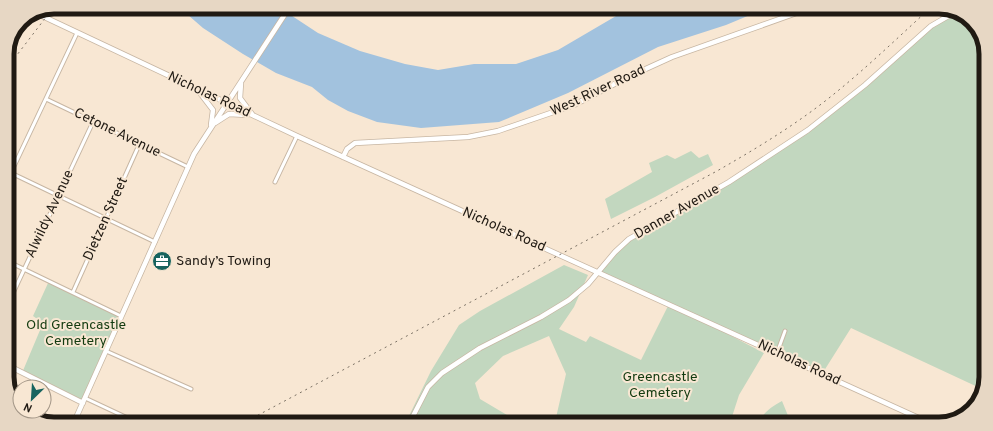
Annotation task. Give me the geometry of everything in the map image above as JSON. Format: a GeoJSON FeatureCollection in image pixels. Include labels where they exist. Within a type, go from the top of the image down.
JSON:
{"type":"FeatureCollection","features":[{"type":"Feature","properties":{"kind":"street"},"geometry":{"type":"LineString","coordinates":[[76,417],[188,167],[210,128],[226,103],[237,91],[242,80],[285,14]]}},
{"type":"Feature","properties":{"kind":"street","name":"West River Road"},"geometry":{"type":"LineString","coordinates":[[343,157],[349,146],[355,143],[468,137],[513,127],[574,105],[628,77],[672,57],[794,14]]}},
{"type":"Feature","properties":{"kind":"street","name":"Nicholas Road"},"geometry":{"type":"LineString","coordinates":[[42,16],[297,136],[917,417]]}},
{"type":"Feature","properties":{"kind":"street","name":"Danner Avenue"},"geometry":{"type":"LineString","coordinates":[[412,417],[425,392],[442,373],[480,348],[558,308],[578,293],[599,272],[615,252],[634,235],[729,182],[808,130],[865,85],[931,26],[949,16]]}},
{"type":"Feature","properties":{"kind":"street"},"geometry":{"type":"LineString","coordinates":[[14,166],[77,33]]}},
{"type":"Feature","properties":{"kind":"street"},"geometry":{"type":"LineString","coordinates":[[195,89],[206,98],[213,110],[210,128]]}},
{"type":"Feature","properties":{"kind":"street"},"geometry":{"type":"LineString","coordinates":[[237,91],[243,102],[255,116]]}},
{"type":"Feature","properties":{"kind":"street","name":"Cetone Avenue"},"geometry":{"type":"LineString","coordinates":[[46,99],[139,145],[188,167]]}},
{"type":"Feature","properties":{"kind":"street"},"geometry":{"type":"LineString","coordinates":[[210,128],[229,114],[255,116]]}},
{"type":"Feature","properties":{"kind":"street","name":"Alwildy Avenue"},"geometry":{"type":"LineString","coordinates":[[14,291],[93,122]]}},
{"type":"Feature","properties":{"kind":"street"},"geometry":{"type":"LineString","coordinates":[[275,182],[297,136]]}},
{"type":"Feature","properties":{"kind":"street","name":"Dietzen Street"},"geometry":{"type":"LineString","coordinates":[[73,292],[139,145]]}},
{"type":"Feature","properties":{"kind":"street"},"geometry":{"type":"LineString","coordinates":[[14,174],[155,242]]}},
{"type":"Feature","properties":{"kind":"street"},"geometry":{"type":"LineString","coordinates":[[14,264],[121,316]]}},
{"type":"Feature","properties":{"kind":"street"},"geometry":{"type":"LineString","coordinates":[[777,353],[785,331]]}},
{"type":"Feature","properties":{"kind":"street"},"geometry":{"type":"LineString","coordinates":[[106,350],[191,389]]}},
{"type":"Feature","properties":{"kind":"street"},"geometry":{"type":"LineString","coordinates":[[14,368],[124,417]]}},
{"type":"Feature","properties":{"kind":"green space","name":"Greencastle Cemetery"},"geometry":{"type":"Polygon","coordinates":[[[949,16],[959,19],[974,34],[979,52],[979,377],[977,387],[851,328],[822,374],[718,329],[764,353],[739,395],[732,417],[556,417],[566,374],[549,336],[503,356],[475,383],[480,399],[507,415],[507,417],[408,417],[431,371],[459,325],[480,311],[564,265],[588,275],[574,307],[559,329],[586,342],[590,336],[641,360],[669,304],[599,272],[622,245],[706,196],[830,113],[927,29],[949,16]]]}},
{"type":"Feature","properties":{"kind":"green space"},"geometry":{"type":"Polygon","coordinates":[[[691,151],[699,158],[708,154],[713,165],[611,219],[605,199],[652,172],[649,163],[667,155],[675,159],[691,151]]]}},
{"type":"Feature","properties":{"kind":"green space","name":"Old Greencastle Cemetery"},"geometry":{"type":"Polygon","coordinates":[[[49,281],[121,316],[83,403],[52,388],[52,379],[34,379],[22,373],[43,323],[33,316],[49,281]]]}},
{"type":"Feature","properties":{"kind":"green space"},"geometry":{"type":"Polygon","coordinates":[[[782,401],[789,417],[762,417],[774,405],[782,401]]]}},
{"type":"Feature","properties":{"kind":"water"},"geometry":{"type":"Polygon","coordinates":[[[187,14],[289,14],[318,33],[360,51],[405,64],[438,70],[474,64],[516,64],[558,50],[619,14],[752,14],[726,25],[658,47],[568,93],[499,122],[421,128],[377,122],[348,111],[328,100],[312,87],[276,73],[203,28],[187,14]]]}},
{"type":"Feature","properties":{"kind":"railway"},"geometry":{"type":"LineString","coordinates":[[255,417],[717,171],[756,148],[795,123],[848,83],[924,14]]}},
{"type":"Feature","properties":{"kind":"railway"},"geometry":{"type":"LineString","coordinates":[[14,59],[48,15]]}},
{"type":"Feature","properties":{"kind":"place","name":"Sandy’s Towing"},"geometry":{"type":"Point","coordinates":[162,261]}}]}
